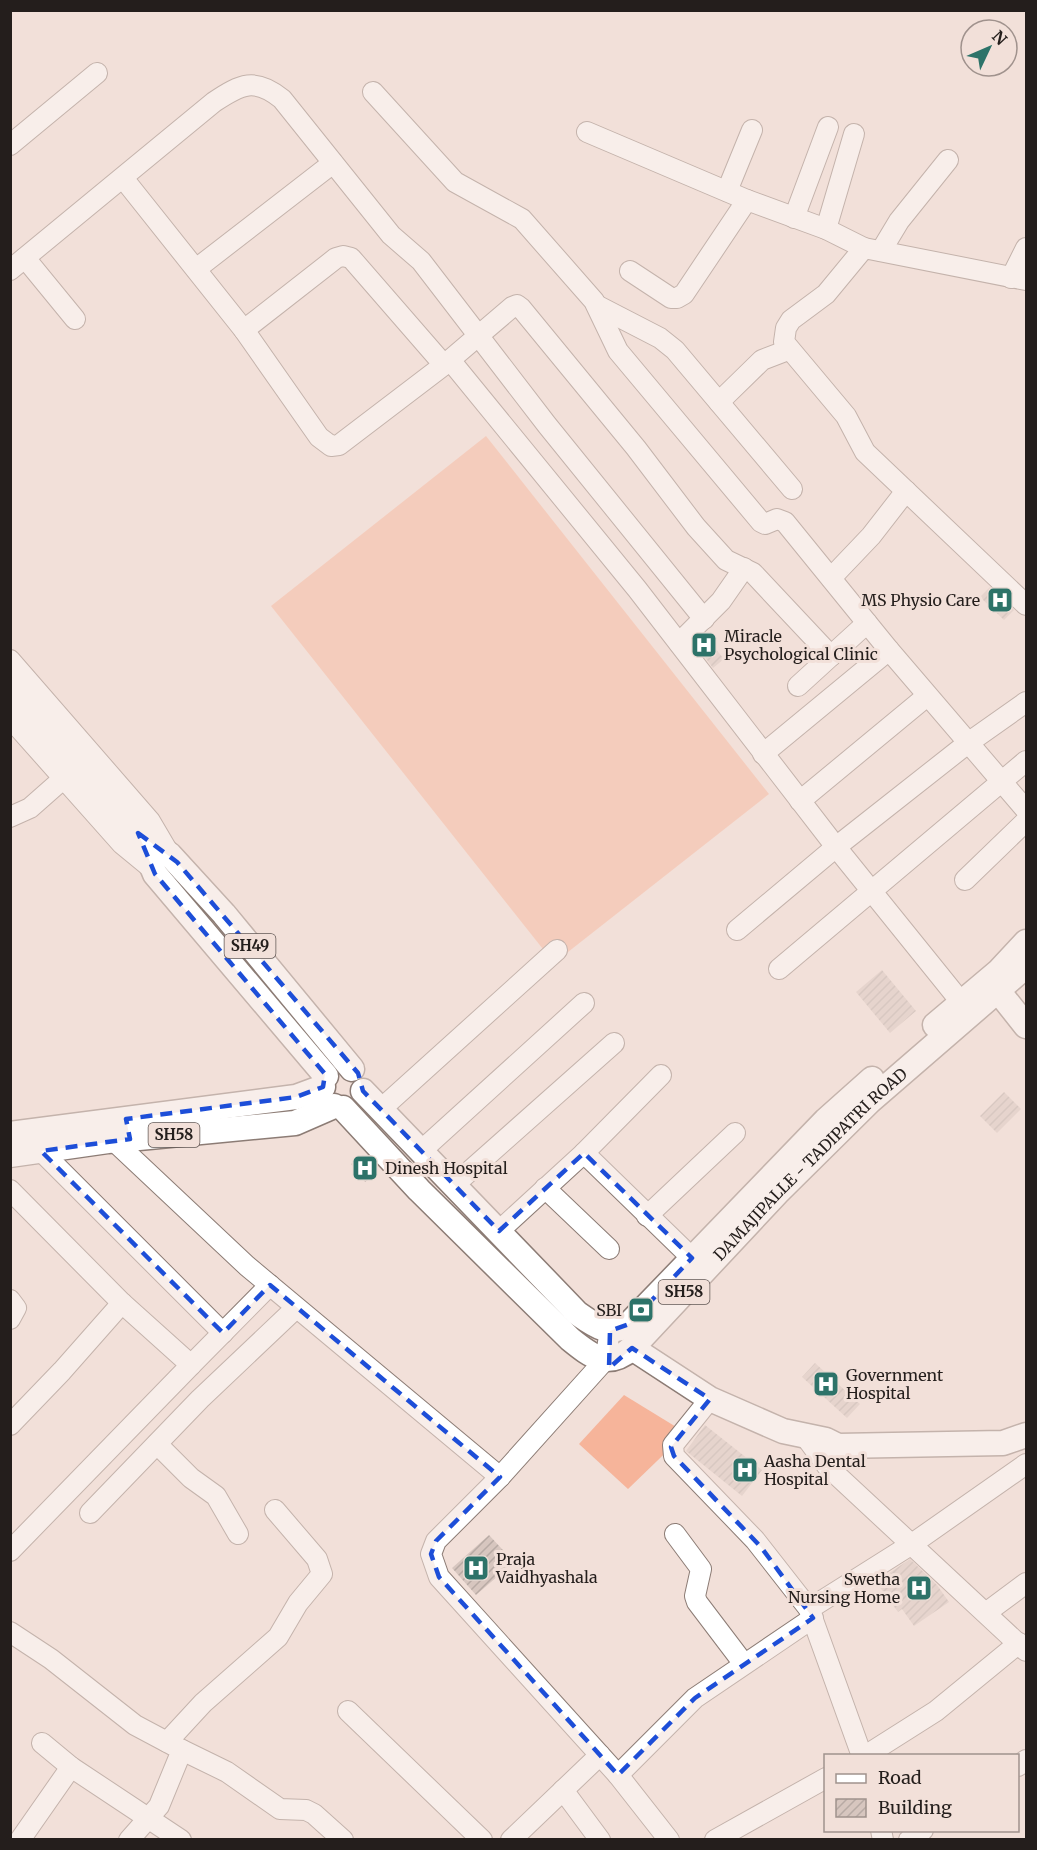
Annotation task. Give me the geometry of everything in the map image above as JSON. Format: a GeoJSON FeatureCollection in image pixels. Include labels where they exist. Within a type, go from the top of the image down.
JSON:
{"type":"FeatureCollection","features":[{"type":"Feature","properties":{"kind":"main road","name":"SH49"},"geometry":{"type":"LineString","coordinates":[[10,689],[160,861],[332,1094]]}},
{"type":"Feature","properties":{"kind":"main road","name":"SH49"},"geometry":{"type":"LineString","coordinates":[[160,861],[224,914],[352,1069]]}},
{"type":"Feature","properties":{"kind":"main road","name":"DAMAJIPALLE - TADIPATRI ROAD"},"geometry":{"type":"LineString","coordinates":[[605,1360],[616,1360],[622,1336],[692,1258],[836,1110],[999,971],[1026,942]]}},
{"type":"Feature","properties":{"kind":"main road","name":"DAMAJIPALLE - TADIPATRI ROAD"},"geometry":{"type":"LineString","coordinates":[[622,1336],[777,1193],[870,1101],[999,992],[1026,966]]}},
{"type":"Feature","properties":{"kind":"main road"},"geometry":{"type":"LineString","coordinates":[[999,992],[1026,1026]]}},
{"type":"Feature","properties":{"kind":"main road","name":"SH58"},"geometry":{"type":"LineString","coordinates":[[332,1094],[341,1067],[352,1069]]}},
{"type":"Feature","properties":{"kind":"main road"},"geometry":{"type":"LineString","coordinates":[[352,1069],[361,1078],[363,1091],[577,1313],[596,1326],[622,1336],[710,1400],[783,1431],[816,1438],[839,1434],[999,1431],[1021,1436]]}},
{"type":"Feature","properties":{"kind":"main road","name":"SH58"},"geometry":{"type":"LineString","coordinates":[[10,1155],[41,1151],[296,1097],[332,1094],[358,1102],[363,1091]]}},
{"type":"Feature","properties":{"kind":"main road"},"geometry":{"type":"LineString","coordinates":[[332,1094],[419,1190],[513,1284],[570,1339],[605,1360]]}},
{"type":"Feature","properties":{"kind":"main road","name":"SH58"},"geometry":{"type":"LineString","coordinates":[[10,1134],[123,1133]]}},
{"type":"Feature","properties":{"kind":"street"},"geometry":{"type":"LineString","coordinates":[[10,145],[97,73]]}},
{"type":"Feature","properties":{"kind":"street"},"geometry":{"type":"LineString","coordinates":[[75,319],[18,264],[222,97],[243,86],[258,84],[270,89],[282,99],[391,235],[421,261],[477,336],[704,619]]}},
{"type":"Feature","properties":{"kind":"street"},"geometry":{"type":"LineString","coordinates":[[373,92],[455,182],[522,219],[598,306],[618,351],[761,522],[765,524],[777,519],[785,522],[927,696],[1026,810]]}},
{"type":"Feature","properties":{"kind":"street"},"geometry":{"type":"LineString","coordinates":[[794,218],[828,127]]}},
{"type":"Feature","properties":{"kind":"street"},"geometry":{"type":"LineString","coordinates":[[727,191],[752,130]]}},
{"type":"Feature","properties":{"kind":"street"},"geometry":{"type":"LineString","coordinates":[[587,132],[747,200],[826,229],[872,250],[1019,279],[1026,248]]}},
{"type":"Feature","properties":{"kind":"street"},"geometry":{"type":"LineString","coordinates":[[826,229],[854,134]]}},
{"type":"Feature","properties":{"kind":"street"},"geometry":{"type":"LineString","coordinates":[[948,160],[899,221],[872,250],[826,294],[791,320],[786,328],[784,342],[788,350],[846,416],[865,452],[1026,605]]}},
{"type":"Feature","properties":{"kind":"street"},"geometry":{"type":"LineString","coordinates":[[196,269],[333,163]]}},
{"type":"Feature","properties":{"kind":"street"},"geometry":{"type":"LineString","coordinates":[[123,178],[244,330],[319,437],[331,446],[339,445],[517,305],[636,448],[696,527],[726,560],[753,573],[831,656]]}},
{"type":"Feature","properties":{"kind":"street"},"geometry":{"type":"LineString","coordinates":[[630,272],[671,298],[684,294],[747,200]]}},
{"type":"Feature","properties":{"kind":"street"},"geometry":{"type":"LineString","coordinates":[[244,330],[336,258],[343,256],[351,258],[447,362],[679,644],[836,847],[961,1002]]}},
{"type":"Feature","properties":{"kind":"street"},"geometry":{"type":"LineString","coordinates":[[598,306],[669,344],[792,489]]}},
{"type":"Feature","properties":{"kind":"street"},"geometry":{"type":"LineString","coordinates":[[719,402],[762,360],[788,350]]}},
{"type":"Feature","properties":{"kind":"street"},"geometry":{"type":"LineString","coordinates":[[831,578],[871,536],[906,491]]}},
{"type":"Feature","properties":{"kind":"street"},"geometry":{"type":"LineString","coordinates":[[679,644],[721,601],[744,568]]}},
{"type":"Feature","properties":{"kind":"street"},"geometry":{"type":"LineString","coordinates":[[798,686],[867,623]]}},
{"type":"Feature","properties":{"kind":"street"},"geometry":{"type":"LineString","coordinates":[[763,754],[889,650]]}},
{"type":"Feature","properties":{"kind":"street"},"geometry":{"type":"LineString","coordinates":[[10,660],[150,821],[160,861]]}},
{"type":"Feature","properties":{"kind":"street"},"geometry":{"type":"LineString","coordinates":[[800,801],[927,696]]}},
{"type":"Feature","properties":{"kind":"street"},"geometry":{"type":"LineString","coordinates":[[737,930],[836,847],[968,743],[1026,702]]}},
{"type":"Feature","properties":{"kind":"street"},"geometry":{"type":"LineString","coordinates":[[10,718],[122,844],[160,861]]}},
{"type":"Feature","properties":{"kind":"street"},"geometry":{"type":"LineString","coordinates":[[779,969],[1026,761]]}},
{"type":"Feature","properties":{"kind":"street"},"geometry":{"type":"LineString","coordinates":[[10,817],[30,808],[64,778]]}},
{"type":"Feature","properties":{"kind":"street"},"geometry":{"type":"LineString","coordinates":[[965,880],[1026,821]]}},
{"type":"Feature","properties":{"kind":"street"},"geometry":{"type":"LineString","coordinates":[[381,1109],[557,950]]}},
{"type":"Feature","properties":{"kind":"street"},"geometry":{"type":"LineString","coordinates":[[421,1151],[584,1003]]}},
{"type":"Feature","properties":{"kind":"street"},"geometry":{"type":"LineString","coordinates":[[454,1185],[614,1044]]}},
{"type":"Feature","properties":{"kind":"street"},"geometry":{"type":"LineString","coordinates":[[499,1231],[584,1153],[661,1075]]}},
{"type":"Feature","properties":{"kind":"street"},"geometry":{"type":"LineString","coordinates":[[123,1133],[270,1285],[500,1477]]}},
{"type":"Feature","properties":{"kind":"street"},"geometry":{"type":"LineString","coordinates":[[647,1216],[735,1133]]}},
{"type":"Feature","properties":{"kind":"street"},"geometry":{"type":"LineString","coordinates":[[41,1151],[223,1333]]}},
{"type":"Feature","properties":{"kind":"street"},"geometry":{"type":"LineString","coordinates":[[584,1153],[692,1258]]}},
{"type":"Feature","properties":{"kind":"street"},"geometry":{"type":"LineString","coordinates":[[545,1188],[609,1249]]}},
{"type":"Feature","properties":{"kind":"street"},"geometry":{"type":"LineString","coordinates":[[10,1190],[122,1303],[191,1365]]}},
{"type":"Feature","properties":{"kind":"street"},"geometry":{"type":"LineString","coordinates":[[10,1551],[270,1285]]}},
{"type":"Feature","properties":{"kind":"street"},"geometry":{"type":"LineString","coordinates":[[10,1300],[16,1308],[10,1319]]}},
{"type":"Feature","properties":{"kind":"street"},"geometry":{"type":"LineString","coordinates":[[10,1425],[122,1303]]}},
{"type":"Feature","properties":{"kind":"street"},"geometry":{"type":"LineString","coordinates":[[90,1513],[296,1308]]}},
{"type":"Feature","properties":{"kind":"street"},"geometry":{"type":"LineString","coordinates":[[605,1360],[500,1477],[436,1541],[431,1554],[439,1577],[618,1775],[669,1839]]}},
{"type":"Feature","properties":{"kind":"street"},"geometry":{"type":"LineString","coordinates":[[710,1400],[674,1445],[674,1456],[748,1533],[811,1613],[864,1754]]}},
{"type":"Feature","properties":{"kind":"street"},"geometry":{"type":"LineString","coordinates":[[816,1438],[827,1466],[1023,1647],[936,1711],[866,1754]]}},
{"type":"Feature","properties":{"kind":"street"},"geometry":{"type":"LineString","coordinates":[[157,1444],[191,1478],[216,1496],[238,1534]]}},
{"type":"Feature","properties":{"kind":"street"},"geometry":{"type":"LineString","coordinates":[[618,1775],[695,1698],[811,1613],[1026,1464]]}},
{"type":"Feature","properties":{"kind":"street"},"geometry":{"type":"LineString","coordinates":[[129,1839],[159,1806],[175,1746],[203,1703],[278,1637],[298,1603],[322,1574],[317,1559],[275,1510]]}},
{"type":"Feature","properties":{"kind":"street"},"geometry":{"type":"LineString","coordinates":[[675,1534],[701,1569],[695,1596],[697,1602],[744,1664]]}},
{"type":"Feature","properties":{"kind":"street"},"geometry":{"type":"LineString","coordinates":[[987,1612],[1026,1583]]}},
{"type":"Feature","properties":{"kind":"street"},"geometry":{"type":"LineString","coordinates":[[10,1632],[51,1659],[135,1725],[227,1772],[280,1809],[306,1810],[314,1814],[342,1839]]}},
{"type":"Feature","properties":{"kind":"street"},"geometry":{"type":"LineString","coordinates":[[348,1711],[482,1839]]}},
{"type":"Feature","properties":{"kind":"street"},"geometry":{"type":"LineString","coordinates":[[42,1743],[71,1767],[181,1839]]}},
{"type":"Feature","properties":{"kind":"street"},"geometry":{"type":"LineString","coordinates":[[511,1839],[600,1755]]}},
{"type":"Feature","properties":{"kind":"street"},"geometry":{"type":"LineString","coordinates":[[20,1839],[71,1767]]}},
{"type":"Feature","properties":{"kind":"street"},"geometry":{"type":"LineString","coordinates":[[715,1839],[824,1779]]}},
{"type":"Feature","properties":{"kind":"street"},"geometry":{"type":"LineString","coordinates":[[563,1791],[600,1839]]}},
{"type":"Feature","properties":{"kind":"highlighted area"},"geometry":{"type":"Polygon","coordinates":[[[138,833],[177,862],[358,1073],[363,1091],[499,1231],[584,1153],[692,1258],[629,1324],[610,1331],[609,1368],[632,1348],[710,1399],[671,1447],[674,1456],[761,1547],[813,1618],[695,1698],[618,1775],[439,1577],[431,1554],[436,1541],[500,1477],[270,1285],[223,1333],[41,1151],[130,1139],[126,1119],[296,1097],[323,1087],[325,1074],[155,874],[138,833]]]}},
{"type":"Feature","properties":{"kind":"shaded area"},"geometry":{"type":"Polygon","coordinates":[[[486,436],[769,794],[554,963],[271,606],[486,436]]]}},
{"type":"Feature","properties":{"kind":"shaded area"},"geometry":{"type":"Polygon","coordinates":[[[624,1395],[686,1433],[628,1489],[579,1444],[624,1395]]]}},
{"type":"Feature","properties":{"kind":"building"},"geometry":{"type":"Polygon","coordinates":[[[990,587],[1014,610],[1004,620],[980,597],[990,587]]]}},
{"type":"Feature","properties":{"kind":"building"},"geometry":{"type":"Polygon","coordinates":[[[704,635],[724,659],[713,668],[695,644],[704,635]]]}},
{"type":"Feature","properties":{"kind":"building"},"geometry":{"type":"Polygon","coordinates":[[[882,970],[916,1011],[890,1033],[856,992],[882,970]]]}},
{"type":"Feature","properties":{"kind":"building"},"geometry":{"type":"Polygon","coordinates":[[[1004,1092],[1021,1109],[997,1133],[980,1116],[1004,1092]]]}},
{"type":"Feature","properties":{"kind":"building"},"geometry":{"type":"Polygon","coordinates":[[[363,1155],[377,1173],[365,1182],[351,1164],[363,1155]]]}},
{"type":"Feature","properties":{"kind":"building"},"geometry":{"type":"Polygon","coordinates":[[[815,1363],[860,1404],[847,1418],[802,1377],[815,1363]]]}},
{"type":"Feature","properties":{"kind":"building"},"geometry":{"type":"Polygon","coordinates":[[[705,1425],[762,1470],[742,1496],[686,1451],[705,1425]]]}},
{"type":"Feature","properties":{"kind":"building"},"geometry":{"type":"Polygon","coordinates":[[[489,1535],[514,1562],[476,1595],[452,1568],[489,1535]]]}},
{"type":"Feature","properties":{"kind":"building"},"geometry":{"type":"Polygon","coordinates":[[[910,1559],[937,1585],[949,1602],[914,1626],[902,1609],[898,1612],[876,1582],[910,1559]]]}},
{"type":"Feature","properties":{"kind":"place","name":"MS Physio Care"},"geometry":{"type":"Point","coordinates":[1000,600]}},
{"type":"Feature","properties":{"kind":"place","name":"Miracle Psychological Clinic"},"geometry":{"type":"Point","coordinates":[704,645]}},
{"type":"Feature","properties":{"kind":"place","name":"Dinesh Hospital"},"geometry":{"type":"Point","coordinates":[365,1168]}},
{"type":"Feature","properties":{"kind":"place","name":"SBI"},"geometry":{"type":"Point","coordinates":[641,1310]}},
{"type":"Feature","properties":{"kind":"place","name":"Government Hospital"},"geometry":{"type":"Point","coordinates":[826,1384]}},
{"type":"Feature","properties":{"kind":"place","name":"Aasha Dental Hospital"},"geometry":{"type":"Point","coordinates":[745,1470]}},
{"type":"Feature","properties":{"kind":"place","name":"Praja Vaidhyashala"},"geometry":{"type":"Point","coordinates":[476,1568]}},
{"type":"Feature","properties":{"kind":"place","name":"Swetha Nursing Home"},"geometry":{"type":"Point","coordinates":[919,1588]}}]}
